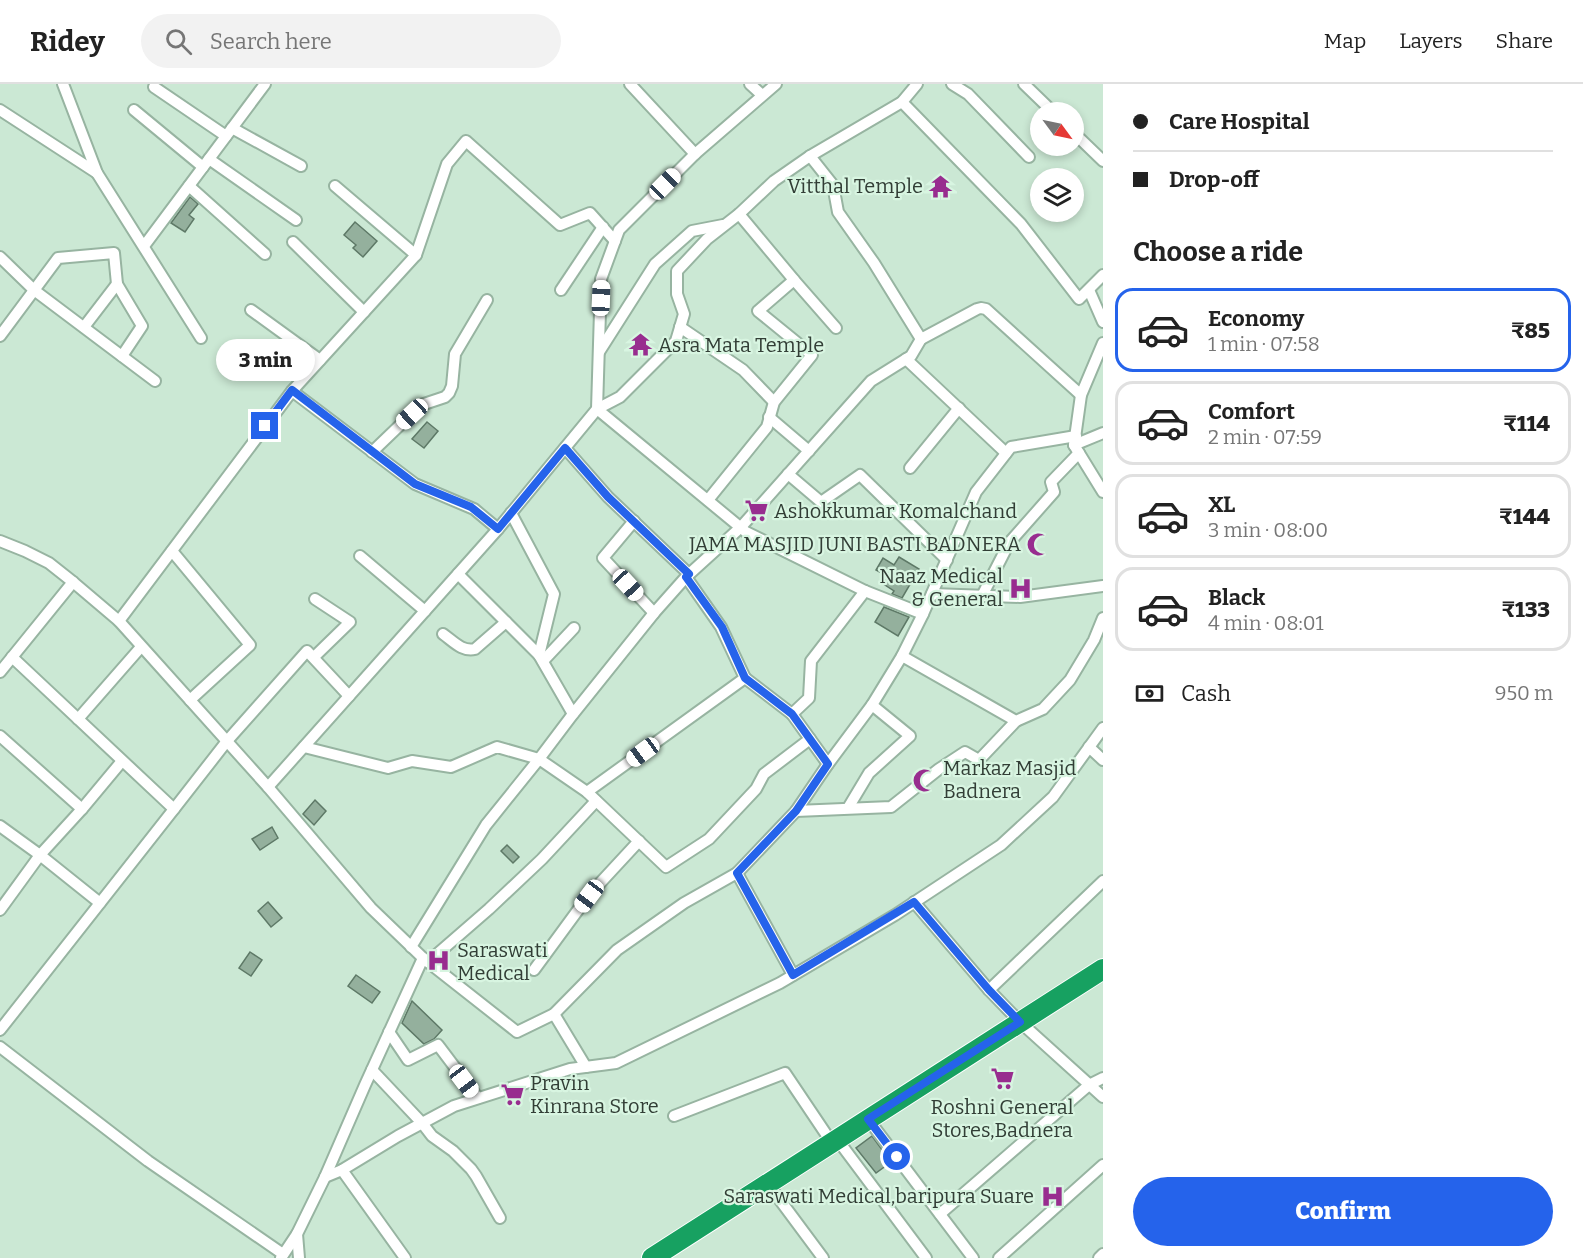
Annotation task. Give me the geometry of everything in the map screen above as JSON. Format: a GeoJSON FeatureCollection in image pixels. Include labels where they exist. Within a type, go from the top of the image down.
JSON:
{"type":"FeatureCollection","features":[{"type":"Feature","properties":{"kind":"highway"},"geometry":{"type":"LineString","coordinates":[[652,1258],[1103,969]]}},
{"type":"Feature","properties":{"kind":"street"},"geometry":{"type":"LineString","coordinates":[[63,84],[97,174],[201,338]]}},
{"type":"Feature","properties":{"kind":"street"},"geometry":{"type":"LineString","coordinates":[[144,246],[265,84]]}},
{"type":"Feature","properties":{"kind":"street"},"geometry":{"type":"LineString","coordinates":[[630,84],[695,154]]}},
{"type":"Feature","properties":{"kind":"street"},"geometry":{"type":"LineString","coordinates":[[750,84],[762,95]]}},
{"type":"Feature","properties":{"kind":"street"},"geometry":{"type":"LineString","coordinates":[[597,409],[601,279],[620,230],[695,154],[776,84]]}},
{"type":"Feature","properties":{"kind":"street"},"geometry":{"type":"LineString","coordinates":[[268,787],[498,529],[597,409],[620,397],[676,342],[684,314],[677,294],[677,271],[707,239],[739,214],[774,181],[810,156],[902,102],[917,84]]}},
{"type":"Feature","properties":{"kind":"street"},"geometry":{"type":"LineString","coordinates":[[952,84],[968,94],[1029,157]]}},
{"type":"Feature","properties":{"kind":"street"},"geometry":{"type":"LineString","coordinates":[[1024,84],[1043,102]]}},
{"type":"Feature","properties":{"kind":"street"},"geometry":{"type":"LineString","coordinates":[[154,87],[229,132],[301,166]]}},
{"type":"Feature","properties":{"kind":"street"},"geometry":{"type":"LineString","coordinates":[[902,102],[1021,225],[1078,298],[1103,275]]}},
{"type":"Feature","properties":{"kind":"street"},"geometry":{"type":"LineString","coordinates":[[0,110],[97,174]]}},
{"type":"Feature","properties":{"kind":"street"},"geometry":{"type":"LineString","coordinates":[[134,110],[206,163],[296,220]]}},
{"type":"Feature","properties":{"kind":"street"},"geometry":{"type":"LineString","coordinates":[[119,621],[292,390],[416,255],[447,165],[466,141],[560,225],[590,213],[615,241]]}},
{"type":"Feature","properties":{"kind":"street"},"geometry":{"type":"LineString","coordinates":[[1084,143],[1103,161]]}},
{"type":"Feature","properties":{"kind":"street"},"geometry":{"type":"LineString","coordinates":[[810,156],[833,185],[838,212],[874,263],[921,339]]}},
{"type":"Feature","properties":{"kind":"street"},"geometry":{"type":"LineString","coordinates":[[189,186],[265,254]]}},
{"type":"Feature","properties":{"kind":"street"},"geometry":{"type":"LineString","coordinates":[[335,186],[416,255]]}},
{"type":"Feature","properties":{"kind":"street"},"geometry":{"type":"LineString","coordinates":[[739,214],[836,328]]}},
{"type":"Feature","properties":{"kind":"street"},"geometry":{"type":"LineString","coordinates":[[598,353],[655,264],[692,231],[726,225]]}},
{"type":"Feature","properties":{"kind":"street"},"geometry":{"type":"LineString","coordinates":[[561,290],[603,227]]}},
{"type":"Feature","properties":{"kind":"street"},"geometry":{"type":"LineString","coordinates":[[293,242],[364,312]]}},
{"type":"Feature","properties":{"kind":"street"},"geometry":{"type":"LineString","coordinates":[[0,336],[58,258],[114,253],[117,284],[142,326],[122,356]]}},
{"type":"Feature","properties":{"kind":"street"},"geometry":{"type":"LineString","coordinates":[[0,257],[34,290],[155,381]]}},
{"type":"Feature","properties":{"kind":"street"},"geometry":{"type":"LineString","coordinates":[[708,500],[767,427],[774,402],[812,355],[758,311],[794,280]]}},
{"type":"Feature","properties":{"kind":"street"},"geometry":{"type":"LineString","coordinates":[[84,327],[117,284]]}},
{"type":"Feature","properties":{"kind":"street"},"geometry":{"type":"LineString","coordinates":[[1089,290],[1103,322]]}},
{"type":"Feature","properties":{"kind":"street"},"geometry":{"type":"LineString","coordinates":[[372,452],[421,405],[445,397],[449,393],[453,386],[455,354],[487,300]]}},
{"type":"Feature","properties":{"kind":"street"},"geometry":{"type":"LineString","coordinates":[[411,947],[486,825],[654,613],[688,575],[741,527],[871,381],[911,356],[921,339],[977,309],[986,309],[1082,395]]}},
{"type":"Feature","properties":{"kind":"street"},"geometry":{"type":"LineString","coordinates":[[251,310],[320,360]]}},
{"type":"Feature","properties":{"kind":"street"},"geometry":{"type":"LineString","coordinates":[[680,327],[743,370],[774,402]]}},
{"type":"Feature","properties":{"kind":"street"},"geometry":{"type":"LineString","coordinates":[[982,596],[1009,543],[1054,492],[1051,482],[1076,445],[1082,395],[1103,343]]}},
{"type":"Feature","properties":{"kind":"street"},"geometry":{"type":"LineString","coordinates":[[906,359],[1006,453]]}},
{"type":"Feature","properties":{"kind":"street"},"geometry":{"type":"LineString","coordinates":[[292,390],[415,484],[471,507],[498,529]]}},
{"type":"Feature","properties":{"kind":"street"},"geometry":{"type":"LineString","coordinates":[[910,468],[959,408]]}},
{"type":"Feature","properties":{"kind":"street"},"geometry":{"type":"LineString","coordinates":[[597,409],[746,532],[865,591],[923,614]]}},
{"type":"Feature","properties":{"kind":"street"},"geometry":{"type":"LineString","coordinates":[[769,417],[809,451]]}},
{"type":"Feature","properties":{"kind":"street"},"geometry":{"type":"LineString","coordinates":[[0,541],[49,563],[119,621],[268,787],[371,908],[425,960],[517,1032],[554,1014],[617,950],[684,903],[737,873],[796,811],[872,705],[903,656],[976,492],[1011,447],[1076,445],[1103,433]]}},
{"type":"Feature","properties":{"kind":"street"},"geometry":{"type":"LineString","coordinates":[[1076,445],[1103,492]]}},
{"type":"Feature","properties":{"kind":"street"},"geometry":{"type":"LineString","coordinates":[[565,448],[608,497],[688,575],[722,627],[745,678],[792,714],[828,764]]}},
{"type":"Feature","properties":{"kind":"street"},"geometry":{"type":"LineString","coordinates":[[788,474],[821,502],[860,475],[947,560]]}},
{"type":"Feature","properties":{"kind":"street"},"geometry":{"type":"LineString","coordinates":[[511,513],[554,594],[541,658]]}},
{"type":"Feature","properties":{"kind":"street"},"geometry":{"type":"LineString","coordinates":[[634,521],[603,558],[654,613]]}},
{"type":"Feature","properties":{"kind":"street"},"geometry":{"type":"LineString","coordinates":[[172,551],[250,645],[190,700]]}},
{"type":"Feature","properties":{"kind":"street"},"geometry":{"type":"LineString","coordinates":[[360,556],[425,611]]}},
{"type":"Feature","properties":{"kind":"street"},"geometry":{"type":"LineString","coordinates":[[458,574],[541,658],[573,714]]}},
{"type":"Feature","properties":{"kind":"street"},"geometry":{"type":"LineString","coordinates":[[0,672],[73,582]]}},
{"type":"Feature","properties":{"kind":"street"},"geometry":{"type":"LineString","coordinates":[[932,594],[1020,597],[1103,586]]}},
{"type":"Feature","properties":{"kind":"street"},"geometry":{"type":"LineString","coordinates":[[792,714],[809,698],[812,661],[865,591]]}},
{"type":"Feature","properties":{"kind":"street"},"geometry":{"type":"LineString","coordinates":[[314,657],[350,622],[315,599]]}},
{"type":"Feature","properties":{"kind":"street"},"geometry":{"type":"LineString","coordinates":[[796,811],[891,807],[939,769],[965,752],[979,760],[1016,721],[1043,709],[1070,680],[1098,643],[1103,618]]}},
{"type":"Feature","properties":{"kind":"street"},"geometry":{"type":"LineString","coordinates":[[443,634],[462,649],[475,650],[506,622]]}},
{"type":"Feature","properties":{"kind":"street"},"geometry":{"type":"LineString","coordinates":[[541,658],[574,628]]}},
{"type":"Feature","properties":{"kind":"street"},"geometry":{"type":"LineString","coordinates":[[78,719],[141,647]]}},
{"type":"Feature","properties":{"kind":"street"},"geometry":{"type":"LineString","coordinates":[[0,1030],[227,741],[307,651],[349,696]]}},
{"type":"Feature","properties":{"kind":"street"},"geometry":{"type":"LineString","coordinates":[[903,656],[1016,721]]}},
{"type":"Feature","properties":{"kind":"street"},"geometry":{"type":"LineString","coordinates":[[12,657],[174,809]]}},
{"type":"Feature","properties":{"kind":"street"},"geometry":{"type":"LineString","coordinates":[[587,792],[745,678]]}},
{"type":"Feature","properties":{"kind":"street"},"geometry":{"type":"LineString","coordinates":[[848,808],[869,773],[910,736],[872,705]]}},
{"type":"Feature","properties":{"kind":"street"},"geometry":{"type":"LineString","coordinates":[[325,1177],[342,1170],[454,1106],[570,1069],[616,1063],[780,983],[914,902],[1001,844],[1053,797],[1103,728]]}},
{"type":"Feature","properties":{"kind":"street"},"geometry":{"type":"LineString","coordinates":[[0,736],[82,809]]}},
{"type":"Feature","properties":{"kind":"street"},"geometry":{"type":"LineString","coordinates":[[304,747],[388,768],[412,761],[451,767],[497,747],[539,759],[587,792],[666,867],[709,839],[756,789],[764,774],[810,739]]}},
{"type":"Feature","properties":{"kind":"street"},"geometry":{"type":"LineString","coordinates":[[1089,747],[1103,760]]}},
{"type":"Feature","properties":{"kind":"street"},"geometry":{"type":"LineString","coordinates":[[0,910],[40,855],[122,761]]}},
{"type":"Feature","properties":{"kind":"street"},"geometry":{"type":"LineString","coordinates":[[0,1047],[148,1161],[282,1256],[297,1234],[325,1177],[389,1032],[425,960],[489,909],[543,859],[596,801]]}},
{"type":"Feature","properties":{"kind":"street"},"geometry":{"type":"LineString","coordinates":[[0,826],[100,903]]}},
{"type":"Feature","properties":{"kind":"street"},"geometry":{"type":"LineString","coordinates":[[534,970],[589,896],[639,841]]}},
{"type":"Feature","properties":{"kind":"street"},"geometry":{"type":"LineString","coordinates":[[737,873],[793,975]]}},
{"type":"Feature","properties":{"kind":"street"},"geometry":{"type":"LineString","coordinates":[[989,990],[1103,881]]}},
{"type":"Feature","properties":{"kind":"street"},"geometry":{"type":"LineString","coordinates":[[914,902],[989,990],[1020,1022],[1103,1097]]}},
{"type":"Feature","properties":{"kind":"street"},"geometry":{"type":"LineString","coordinates":[[554,1014],[586,1067]]}},
{"type":"Feature","properties":{"kind":"street"},"geometry":{"type":"LineString","coordinates":[[389,1032],[408,1060],[438,1045],[478,1098]]}},
{"type":"Feature","properties":{"kind":"street"},"geometry":{"type":"LineString","coordinates":[[372,1070],[422,1123],[432,1137],[453,1151],[477,1176],[500,1218]]}},
{"type":"Feature","properties":{"kind":"street"},"geometry":{"type":"LineString","coordinates":[[674,1116],[785,1073],[926,1258]]}},
{"type":"Feature","properties":{"kind":"street"},"geometry":{"type":"LineString","coordinates":[[940,1214],[1089,1085],[1103,1078]]}},
{"type":"Feature","properties":{"kind":"street"},"geometry":{"type":"LineString","coordinates":[[868,1119],[973,1258]]}},
{"type":"Feature","properties":{"kind":"street"},"geometry":{"type":"LineString","coordinates":[[999,1258],[1103,1166]]}},
{"type":"Feature","properties":{"kind":"street"},"geometry":{"type":"LineString","coordinates":[[342,1170],[405,1258]]}},
{"type":"Feature","properties":{"kind":"street"},"geometry":{"type":"LineString","coordinates":[[768,1184],[823,1258]]}},
{"type":"Feature","properties":{"kind":"street"},"geometry":{"type":"LineString","coordinates":[[297,1234],[299,1258]]}},
{"type":"Feature","properties":{"kind":"street"},"geometry":{"type":"LineString","coordinates":[[1099,1258],[1103,1254]]}},
{"type":"Feature","properties":{"kind":"building"},"geometry":{"type":"Polygon","coordinates":[[[190,197],[198,204],[189,215],[194,219],[185,232],[171,223],[190,197]]]}},
{"type":"Feature","properties":{"kind":"building"},"geometry":{"type":"Polygon","coordinates":[[[355,222],[377,241],[363,257],[353,248],[356,245],[344,235],[355,222]]]}},
{"type":"Feature","properties":{"kind":"building"},"geometry":{"type":"Polygon","coordinates":[[[427,422],[438,431],[424,448],[412,439],[427,422]]]}},
{"type":"Feature","properties":{"kind":"building"},"geometry":{"type":"Polygon","coordinates":[[[899,557],[919,569],[902,598],[892,594],[894,591],[882,583],[887,576],[876,570],[883,558],[894,565],[899,557]]]}},
{"type":"Feature","properties":{"kind":"building"},"geometry":{"type":"Polygon","coordinates":[[[884,607],[909,617],[898,636],[875,622],[884,607]]]}},
{"type":"Feature","properties":{"kind":"building"},"geometry":{"type":"Polygon","coordinates":[[[315,800],[326,811],[314,825],[303,814],[315,800]]]}},
{"type":"Feature","properties":{"kind":"building"},"geometry":{"type":"Polygon","coordinates":[[[272,827],[278,838],[260,850],[252,839],[272,827]]]}},
{"type":"Feature","properties":{"kind":"building"},"geometry":{"type":"Polygon","coordinates":[[[507,845],[519,857],[513,863],[501,851],[507,845]]]}},
{"type":"Feature","properties":{"kind":"building"},"geometry":{"type":"Polygon","coordinates":[[[268,902],[282,918],[271,927],[258,911],[268,902]]]}},
{"type":"Feature","properties":{"kind":"building"},"geometry":{"type":"Polygon","coordinates":[[[250,952],[262,960],[251,976],[239,968],[250,952]]]}},
{"type":"Feature","properties":{"kind":"building"},"geometry":{"type":"Polygon","coordinates":[[[356,975],[380,992],[372,1003],[348,986],[356,975]]]}},
{"type":"Feature","properties":{"kind":"building"},"geometry":{"type":"Polygon","coordinates":[[[412,1001],[442,1030],[434,1039],[424,1044],[402,1023],[412,1001]]]}},
{"type":"Feature","properties":{"kind":"building"},"geometry":{"type":"Polygon","coordinates":[[[872,1136],[891,1162],[876,1173],[856,1148],[872,1136]]]}},
{"type":"Feature","properties":{"kind":"place","name":"Vitthal Temple"},"geometry":{"type":"Point","coordinates":[941,186]}},
{"type":"Feature","properties":{"kind":"place","name":"Asra Mata Temple"},"geometry":{"type":"Point","coordinates":[640,345]}},
{"type":"Feature","properties":{"kind":"place","name":"Ashokkumar Komalchand"},"geometry":{"type":"Point","coordinates":[756,511]}},
{"type":"Feature","properties":{"kind":"place","name":"JAMA MASJID JUNI BASTI BADNERA"},"geometry":{"type":"Point","coordinates":[1039,544]}},
{"type":"Feature","properties":{"kind":"place","name":"Naaz Medical & General"},"geometry":{"type":"Point","coordinates":[1021,588]}},
{"type":"Feature","properties":{"kind":"place","name":"Markaz Masjid Badnera"},"geometry":{"type":"Point","coordinates":[925,780]}},
{"type":"Feature","properties":{"kind":"place","name":"Saraswati Medical"},"geometry":{"type":"Point","coordinates":[439,961]}},
{"type":"Feature","properties":{"kind":"place","name":"Roshni General Stores,Badnera"},"geometry":{"type":"Point","coordinates":[1002,1079]}},
{"type":"Feature","properties":{"kind":"place","name":"Pravin Kinrana Store"},"geometry":{"type":"Point","coordinates":[512,1094]}},
{"type":"Feature","properties":{"kind":"place","name":"Saraswati Medical,baripura Suare"},"geometry":{"type":"Point","coordinates":[1052,1196]}},
{"type":"Feature","properties":{"kind":"route"},"geometry":{"type":"LineString","coordinates":[[265,426],[292,390],[415,484],[471,507],[498,529],[565,448],[608,497],[689,574],[686,577],[722,627],[745,678],[792,714],[828,764],[796,811],[737,873],[793,975],[914,902],[989,990],[1020,1022],[868,1119],[897,1157]]}}]}
